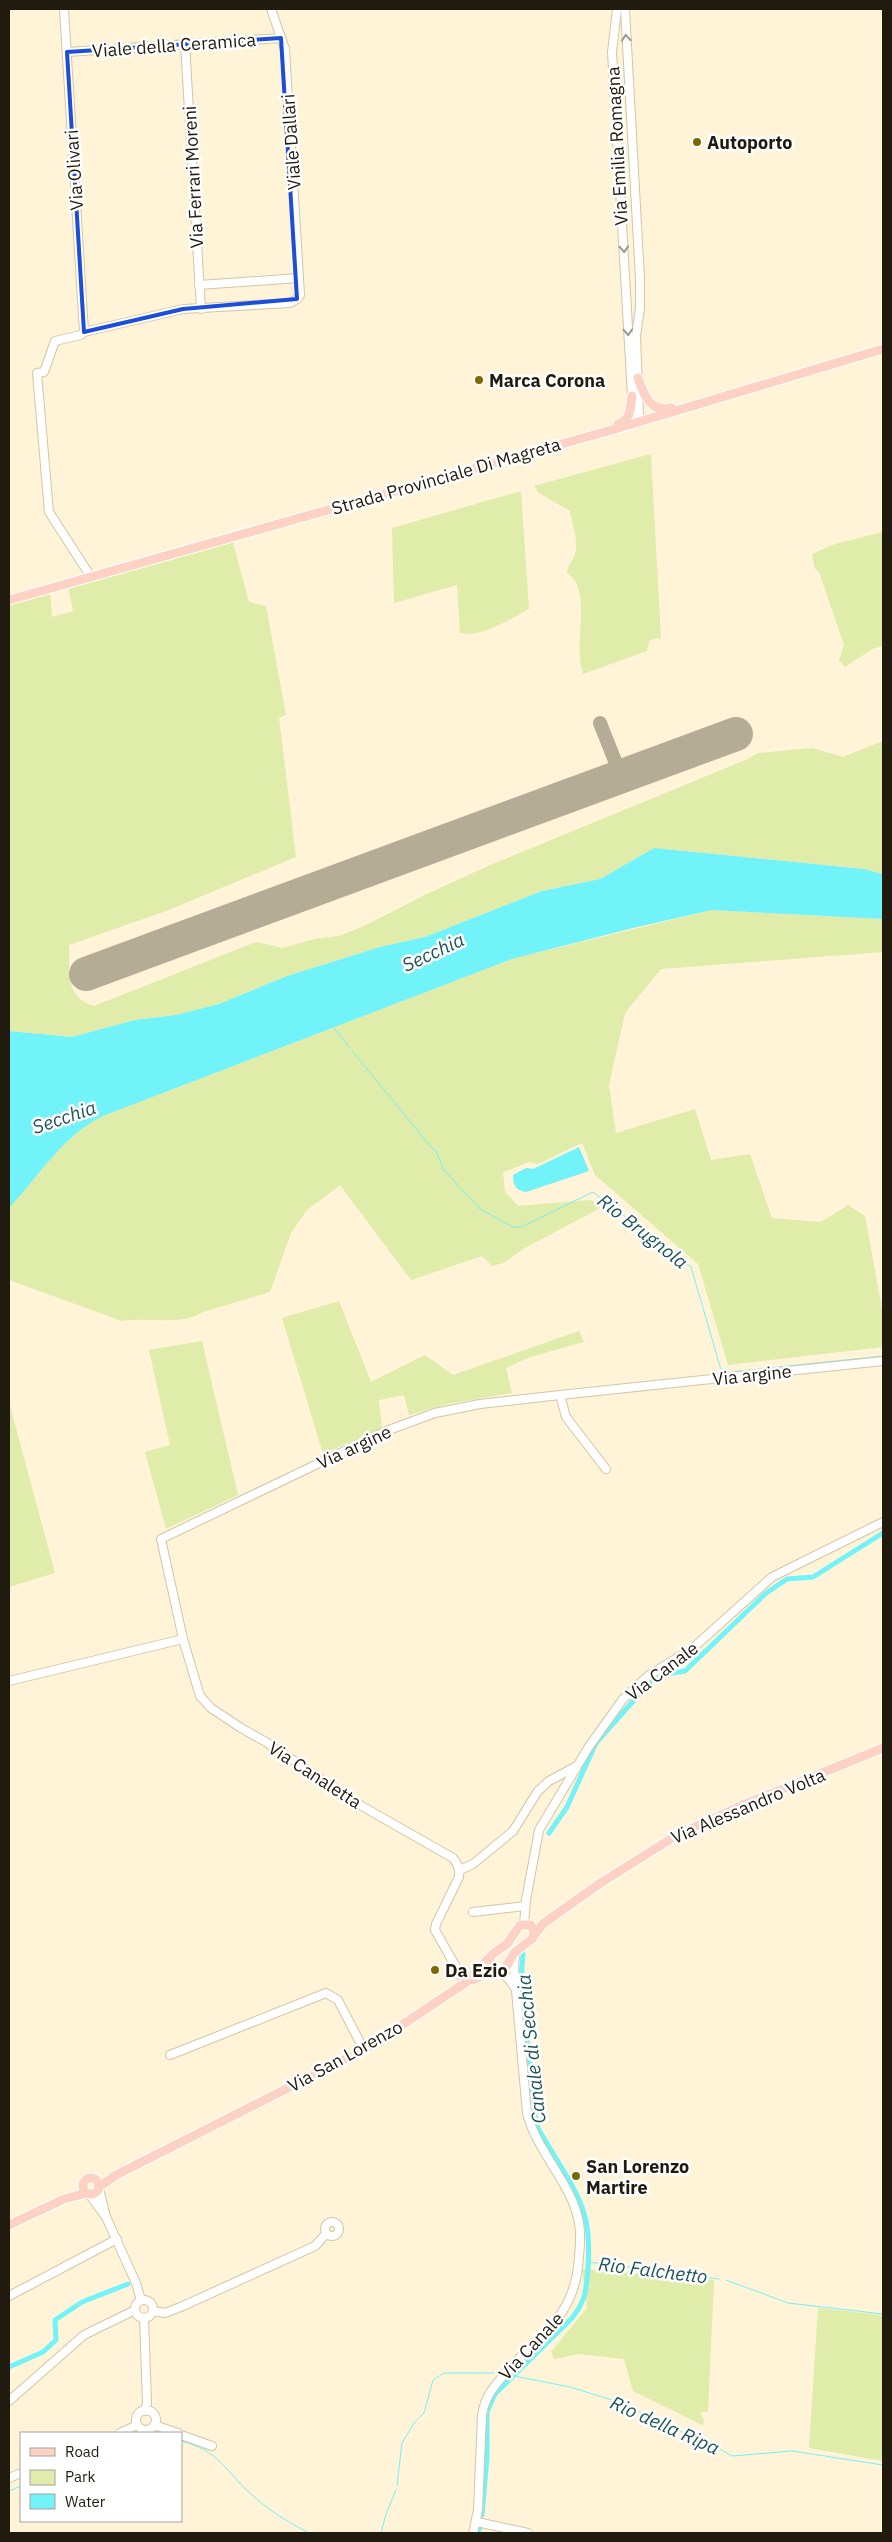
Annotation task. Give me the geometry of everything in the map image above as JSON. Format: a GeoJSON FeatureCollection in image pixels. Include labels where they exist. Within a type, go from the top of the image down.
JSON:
{"type":"FeatureCollection","features":[{"type":"Feature","properties":{"kind":"main road","name":"Strada Provinciale Di Magreta"},"geometry":{"type":"LineString","coordinates":[[9,600],[638,422],[883,348]]}},
{"type":"Feature","properties":{"kind":"main road"},"geometry":{"type":"LineString","coordinates":[[638,378],[644,394],[654,407],[668,409],[696,402],[706,402]]}},
{"type":"Feature","properties":{"kind":"main road"},"geometry":{"type":"LineString","coordinates":[[582,438],[586,433],[626,421],[629,416],[632,396]]}},
{"type":"Feature","properties":{"kind":"main road","name":"Via Alessandro Volta"},"geometry":{"type":"LineString","coordinates":[[544,1923],[624,1866],[686,1830],[883,1748]]}},
{"type":"Feature","properties":{"kind":"main road"},"geometry":{"type":"LineString","coordinates":[[465,1983],[508,1944],[518,1927],[544,1923]]}},
{"type":"Feature","properties":{"kind":"main road"},"geometry":{"type":"LineString","coordinates":[[465,1983],[497,1970],[505,1969],[516,1951],[530,1941],[544,1923]]}},
{"type":"Feature","properties":{"kind":"main road"},"geometry":{"type":"LineString","coordinates":[[527,1925],[534,1935]]}},
{"type":"Feature","properties":{"kind":"main road"},"geometry":{"type":"LineString","coordinates":[[490,1959],[497,1970]]}},
{"type":"Feature","properties":{"kind":"main road","name":"Via San Lorenzo"},"geometry":{"type":"LineString","coordinates":[[98,2185],[364,2050],[465,1983]]}},
{"type":"Feature","properties":{"kind":"main road"},"geometry":{"type":"LineString","coordinates":[[9,2225],[64,2199],[86,2191],[96,2193],[98,2185],[89,2178],[86,2191]]}},
{"type":"Feature","properties":{"kind":"street","name":"Via Olivari"},"geometry":{"type":"LineString","coordinates":[[64,9],[84,332]]}},
{"type":"Feature","properties":{"kind":"street","name":"Viale Dallari"},"geometry":{"type":"LineString","coordinates":[[91,577],[48,512],[38,373],[44,372],[55,341],[167,312],[294,302],[300,295],[285,49],[271,9]]}},
{"type":"Feature","properties":{"kind":"street","name":"Via Emilia Romagna"},"geometry":{"type":"LineString","coordinates":[[617,9],[612,52],[632,396],[638,422]]}},
{"type":"Feature","properties":{"kind":"street","name":"Via Emilia Romagna"},"geometry":{"type":"LineString","coordinates":[[625,9],[640,279],[640,308],[636,336],[638,422]]}},
{"type":"Feature","properties":{"kind":"street","name":"Viale della Ceramica"},"geometry":{"type":"LineString","coordinates":[[67,52],[281,38]]}},
{"type":"Feature","properties":{"kind":"street","name":"Via Ferrari Moreni"},"geometry":{"type":"LineString","coordinates":[[185,44],[201,309]]}},
{"type":"Feature","properties":{"kind":"street"},"geometry":{"type":"LineString","coordinates":[[199,285],[299,278]]}},
{"type":"Feature","properties":{"kind":"street"},"geometry":{"type":"LineString","coordinates":[[626,284],[634,286],[640,279]]}},
{"type":"Feature","properties":{"kind":"street","name":"Via argine"},"geometry":{"type":"LineString","coordinates":[[161,1538],[386,1431],[435,1413],[480,1404],[883,1362]]}},
{"type":"Feature","properties":{"kind":"street"},"geometry":{"type":"LineString","coordinates":[[560,1395],[566,1417],[606,1469]]}},
{"type":"Feature","properties":{"kind":"street","name":"Via Canale"},"geometry":{"type":"LineString","coordinates":[[527,1925],[525,1906],[539,1830],[600,1730],[630,1691],[648,1676],[693,1648],[761,1585],[782,1571],[883,1522]]}},
{"type":"Feature","properties":{"kind":"street","name":"Via Canaletta"},"geometry":{"type":"LineString","coordinates":[[161,1538],[183,1639],[200,1696],[211,1708],[360,1805],[453,1858],[460,1870]]}},
{"type":"Feature","properties":{"kind":"street"},"geometry":{"type":"LineString","coordinates":[[9,1681],[183,1639]]}},
{"type":"Feature","properties":{"kind":"street"},"geometry":{"type":"LineString","coordinates":[[465,1983],[435,1930],[436,1924],[457,1884],[460,1870],[473,1864],[513,1831],[538,1791],[549,1781],[577,1766]]}},
{"type":"Feature","properties":{"kind":"street"},"geometry":{"type":"LineString","coordinates":[[473,1912],[525,1906]]}},
{"type":"Feature","properties":{"kind":"street","name":"Via Canale"},"geometry":{"type":"LineString","coordinates":[[473,2533],[477,2522],[482,2415],[485,2401],[502,2377],[563,2312],[573,2296],[578,2270],[580,2230],[578,2217],[573,2204],[534,2135],[527,2113],[516,1990],[514,1959],[516,1951]]}},
{"type":"Feature","properties":{"kind":"street"},"geometry":{"type":"LineString","coordinates":[[497,1970],[508,1978],[516,1990]]}},
{"type":"Feature","properties":{"kind":"street"},"geometry":{"type":"LineString","coordinates":[[170,2055],[326,1993],[338,2000],[364,2050]]}},
{"type":"Feature","properties":{"kind":"street"},"geometry":{"type":"LineString","coordinates":[[98,2185],[106,2217]]}},
{"type":"Feature","properties":{"kind":"street"},"geometry":{"type":"LineString","coordinates":[[86,2191],[106,2217],[136,2284],[141,2300]]}},
{"type":"Feature","properties":{"kind":"street"},"geometry":{"type":"LineString","coordinates":[[153,2311],[165,2313],[182,2306],[315,2246],[326,2234]]}},
{"type":"Feature","properties":{"kind":"street"},"geometry":{"type":"LineString","coordinates":[[9,2296],[117,2239]]}},
{"type":"Feature","properties":{"kind":"street"},"geometry":{"type":"LineString","coordinates":[[141,2300],[149,2301],[153,2311],[150,2316],[144,2318],[137,2315],[135,2310],[137,2303],[141,2300]]}},
{"type":"Feature","properties":{"kind":"street"},"geometry":{"type":"LineString","coordinates":[[9,2400],[84,2334],[135,2310]]}},
{"type":"Feature","properties":{"kind":"street"},"geometry":{"type":"LineString","coordinates":[[137,2425],[138,2415],[145,2411],[147,2403],[144,2318]]}},
{"type":"Feature","properties":{"kind":"street"},"geometry":{"type":"LineString","coordinates":[[145,2411],[153,2414],[155,2419],[154,2425]]}},
{"type":"Feature","properties":{"kind":"street"},"geometry":{"type":"LineString","coordinates":[[137,2425],[144,2430],[154,2425],[175,2432]]}},
{"type":"Feature","properties":{"kind":"street"},"geometry":{"type":"LineString","coordinates":[[122,2432],[137,2425]]}},
{"type":"Feature","properties":{"kind":"street"},"geometry":{"type":"LineString","coordinates":[[182,2435],[212,2446]]}},
{"type":"Feature","properties":{"kind":"street"},"geometry":{"type":"LineString","coordinates":[[477,2522],[528,2533]]}},
{"type":"Feature","properties":{"kind":"highlighted area"},"geometry":{"type":"Polygon","coordinates":[[[281,38],[297,299],[183,309],[84,332],[67,52],[281,38]]]}},
{"type":"Feature","properties":{"kind":"green space"},"geometry":{"type":"Polygon","coordinates":[[[651,454],[661,639],[657,638],[649,641],[647,651],[583,674],[580,652],[580,594],[577,584],[567,572],[576,549],[576,538],[570,511],[539,493],[534,486],[651,454]]]}},
{"type":"Feature","properties":{"kind":"green space"},"geometry":{"type":"Polygon","coordinates":[[[521,491],[529,609],[496,627],[469,634],[460,633],[457,585],[394,603],[392,528],[521,491]]]}},
{"type":"Feature","properties":{"kind":"green space"},"geometry":{"type":"Polygon","coordinates":[[[883,532],[883,646],[872,649],[845,667],[839,660],[844,645],[819,572],[815,569],[812,554],[835,544],[883,532]]]}},
{"type":"Feature","properties":{"kind":"green space"},"geometry":{"type":"Polygon","coordinates":[[[232,539],[249,602],[266,606],[286,715],[279,718],[296,857],[166,911],[69,945],[69,973],[73,990],[84,1002],[94,1006],[256,942],[283,948],[314,939],[339,936],[362,927],[488,866],[748,759],[758,753],[812,748],[843,757],[883,741],[883,874],[864,869],[654,848],[600,879],[542,891],[425,937],[380,947],[287,976],[219,1004],[176,1015],[135,1020],[72,1037],[9,1031],[9,603],[50,591],[52,617],[73,611],[68,587],[232,539]]]}},
{"type":"Feature","properties":{"kind":"green space"},"geometry":{"type":"Polygon","coordinates":[[[712,910],[883,919],[883,952],[661,969],[625,1013],[609,1085],[616,1133],[695,1109],[711,1160],[750,1154],[772,1218],[821,1222],[848,1205],[865,1216],[883,1314],[883,1347],[728,1365],[698,1264],[595,1175],[582,1143],[538,1164],[530,1162],[503,1172],[505,1192],[518,1206],[590,1200],[604,1206],[523,1249],[504,1263],[492,1266],[482,1256],[411,1280],[340,1185],[307,1210],[291,1233],[270,1292],[185,1319],[122,1321],[9,1280],[9,1208],[63,1145],[75,1134],[103,1116],[512,959],[712,910]]]}},
{"type":"Feature","properties":{"kind":"green space"},"geometry":{"type":"Polygon","coordinates":[[[339,1301],[371,1382],[425,1355],[453,1375],[579,1331],[584,1342],[530,1357],[506,1368],[512,1393],[448,1404],[409,1415],[404,1395],[379,1400],[382,1428],[323,1454],[282,1318],[339,1301]]]}},
{"type":"Feature","properties":{"kind":"green space"},"geometry":{"type":"Polygon","coordinates":[[[202,1341],[238,1495],[166,1529],[145,1452],[170,1445],[149,1350],[202,1341]]]}},
{"type":"Feature","properties":{"kind":"green space"},"geometry":{"type":"Polygon","coordinates":[[[9,1402],[55,1573],[9,1587],[9,1402]]]}},
{"type":"Feature","properties":{"kind":"green space"},"geometry":{"type":"Polygon","coordinates":[[[582,2269],[714,2280],[708,2411],[700,2413],[705,2422],[702,2425],[633,2391],[624,2359],[579,2354],[554,2359],[551,2352],[587,2308],[582,2269]]]}},
{"type":"Feature","properties":{"kind":"green space"},"geometry":{"type":"Polygon","coordinates":[[[818,2308],[883,2315],[883,2461],[809,2448],[818,2308]]]}},
{"type":"Feature","properties":{"kind":"water","name":"Secchia"},"geometry":{"type":"Polygon","coordinates":[[[654,848],[864,869],[883,874],[883,919],[712,910],[512,959],[103,1116],[75,1134],[63,1145],[9,1208],[9,1031],[72,1037],[135,1020],[176,1015],[219,1004],[287,976],[380,947],[425,937],[542,891],[600,879],[654,848]]]}},
{"type":"Feature","properties":{"kind":"water"},"geometry":{"type":"Polygon","coordinates":[[[579,1147],[589,1171],[526,1192],[516,1187],[513,1175],[526,1168],[533,1169],[579,1147]]]}},
{"type":"Feature","properties":{"kind":"waterway","name":"Rio Brugnola"},"geometry":{"type":"LineString","coordinates":[[333,1027],[350,1048]]}},
{"type":"Feature","properties":{"kind":"waterway","name":"Rio Brugnola"},"geometry":{"type":"LineString","coordinates":[[353,1052],[436,1151],[444,1170],[480,1209],[513,1227],[521,1227],[593,1192],[691,1267],[722,1373],[883,1356]]}},
{"type":"Feature","properties":{"kind":"waterway","name":"Canale di Secchia"},"geometry":{"type":"LineString","coordinates":[[549,1833],[567,1807],[596,1743],[651,1681],[660,1675],[685,1671],[765,1594],[787,1579],[813,1577],[883,1533]]}},
{"type":"Feature","properties":{"kind":"waterway","name":"Canale di Secchia"},"geometry":{"type":"LineString","coordinates":[[482,2515],[487,2458],[487,2412],[495,2394],[577,2312],[587,2283],[589,2250],[588,2233],[583,2210],[572,2186],[538,2128],[535,2115],[521,1981],[523,1954]]}},
{"type":"Feature","properties":{"kind":"waterway","name":"Rio Falchetto"},"geometry":{"type":"LineString","coordinates":[[588,2262],[719,2279]]}},
{"type":"Feature","properties":{"kind":"waterway","name":"Rio Falchetto"},"geometry":{"type":"LineString","coordinates":[[726,2280],[788,2303],[883,2314]]}},
{"type":"Feature","properties":{"kind":"waterway"},"geometry":{"type":"LineString","coordinates":[[9,2367],[43,2352],[56,2340],[55,2320],[82,2302],[128,2284]]}},
{"type":"Feature","properties":{"kind":"waterway","name":"Rio della Ripa"},"geometry":{"type":"LineString","coordinates":[[397,2485],[402,2443],[414,2423],[424,2413],[433,2380],[444,2373],[494,2373]]}},
{"type":"Feature","properties":{"kind":"waterway","name":"Rio della Ripa"},"geometry":{"type":"LineString","coordinates":[[509,2375],[570,2387],[609,2399],[651,2417],[658,2423],[708,2442],[732,2456],[792,2451],[883,2465]]}},
{"type":"Feature","properties":{"kind":"waterway"},"geometry":{"type":"LineString","coordinates":[[182,2441],[205,2450],[264,2505],[309,2533]]}},
{"type":"Feature","properties":{"kind":"waterway"},"geometry":{"type":"LineString","coordinates":[[9,2491],[20,2486]]}},
{"type":"Feature","properties":{"kind":"waterway","name":"Rio della Ripa"},"geometry":{"type":"LineString","coordinates":[[381,2533],[386,2514],[396,2490]]}},
{"type":"Feature","properties":{"kind":"waterway","name":"Canale di Secchia"},"geometry":{"type":"LineString","coordinates":[[477,2533],[480,2528]]}},
{"type":"Feature","properties":{"kind":"taxiway"},"geometry":{"type":"LineString","coordinates":[[600,723],[621,776]]}},
{"type":"Feature","properties":{"kind":"runway"},"geometry":{"type":"LineString","coordinates":[[86,974],[736,734]]}},
{"type":"Feature","properties":{"kind":"place","name":"Autoporto"},"geometry":{"type":"Point","coordinates":[697,142]}},
{"type":"Feature","properties":{"kind":"place","name":"Marca Corona"},"geometry":{"type":"Point","coordinates":[479,380]}},
{"type":"Feature","properties":{"kind":"place","name":"Da Ezio"},"geometry":{"type":"Point","coordinates":[435,1970]}},
{"type":"Feature","properties":{"kind":"place","name":"San Lorenzo Martire"},"geometry":{"type":"Point","coordinates":[576,2176]}}]}
